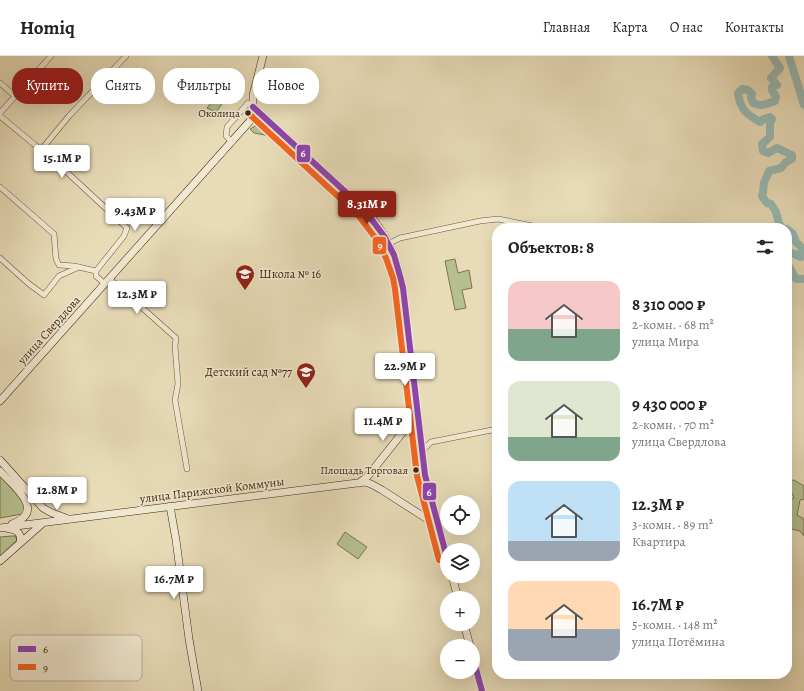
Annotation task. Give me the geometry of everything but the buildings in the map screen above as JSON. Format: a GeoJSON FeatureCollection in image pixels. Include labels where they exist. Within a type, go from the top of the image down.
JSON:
{"type":"FeatureCollection","features":[{"type":"Feature","properties":{"kind":"street"},"geometry":{"type":"LineString","coordinates":[[40,68],[51,56]]}},
{"type":"Feature","properties":{"kind":"street"},"geometry":{"type":"LineString","coordinates":[[41,150],[70,116],[126,56]]}},
{"type":"Feature","properties":{"kind":"street"},"geometry":{"type":"LineString","coordinates":[[263,56],[253,95],[253,107],[364,208],[376,221],[390,244],[399,268],[403,288],[426,480],[443,543]]}},
{"type":"Feature","properties":{"kind":"street"},"geometry":{"type":"LineString","coordinates":[[0,83],[12,93]]}},
{"type":"Feature","properties":{"kind":"street"},"geometry":{"type":"LineString","coordinates":[[12,100],[0,115],[128,228],[124,236],[96,271],[96,276],[107,282],[176,338],[175,346],[178,384],[175,400],[187,469]]}},
{"type":"Feature","properties":{"kind":"street"},"geometry":{"type":"LineString","coordinates":[[232,142],[226,136],[227,127],[253,107]]}},
{"type":"Feature","properties":{"kind":"street","name":"улица Свердлова"},"geometry":{"type":"LineString","coordinates":[[0,401],[232,142],[253,107]]}},
{"type":"Feature","properties":{"kind":"street"},"geometry":{"type":"LineString","coordinates":[[0,187],[54,234],[56,258],[59,265],[79,267],[96,271]]}},
{"type":"Feature","properties":{"kind":"street"},"geometry":{"type":"LineString","coordinates":[[390,244],[400,238],[486,220],[498,219],[518,223]]}},
{"type":"Feature","properties":{"kind":"street"},"geometry":{"type":"LineString","coordinates":[[0,258],[29,284],[44,295],[59,276],[79,267]]}},
{"type":"Feature","properties":{"kind":"street"},"geometry":{"type":"LineString","coordinates":[[359,483],[368,476],[418,413]]}},
{"type":"Feature","properties":{"kind":"street"},"geometry":{"type":"LineString","coordinates":[[422,451],[431,442],[492,430]]}},
{"type":"Feature","properties":{"kind":"street"},"geometry":{"type":"LineString","coordinates":[[420,436],[431,442]]}},
{"type":"Feature","properties":{"kind":"street"},"geometry":{"type":"LineString","coordinates":[[0,460],[40,505],[50,512],[70,519]]}},
{"type":"Feature","properties":{"kind":"street"},"geometry":{"type":"LineString","coordinates":[[0,471],[28,502],[28,510],[25,517],[0,528]]}},
{"type":"Feature","properties":{"kind":"street","name":"улица Парижской Коммуны"},"geometry":{"type":"LineString","coordinates":[[0,528],[365,482],[382,490],[438,526]]}},
{"type":"Feature","properties":{"kind":"street"},"geometry":{"type":"LineString","coordinates":[[170,506],[198,691]]}},
{"type":"Feature","properties":{"kind":"street"},"geometry":{"type":"LineString","coordinates":[[0,561],[44,523]]}},
{"type":"Feature","properties":{"kind":"street"},"geometry":{"type":"LineString","coordinates":[[0,528],[13,529],[17,531],[21,538],[20,543]]}},
{"type":"Feature","properties":{"kind":"street"},"geometry":{"type":"LineString","coordinates":[[479,679],[482,691]]}},
{"type":"Feature","properties":{"kind":"green space"},"geometry":{"type":"Polygon","coordinates":[[[210,104],[221,104],[216,112],[207,108],[210,104]]]}},
{"type":"Feature","properties":{"kind":"green space"},"geometry":{"type":"Polygon","coordinates":[[[257,125],[270,129],[315,170],[311,174],[270,136],[254,133],[250,129],[257,125]]]}},
{"type":"Feature","properties":{"kind":"green space"},"geometry":{"type":"Polygon","coordinates":[[[455,259],[458,273],[469,270],[472,288],[462,290],[466,308],[455,310],[445,261],[455,259]]]}},
{"type":"Feature","properties":{"kind":"green space"},"geometry":{"type":"Polygon","coordinates":[[[0,475],[24,502],[25,510],[22,514],[0,518],[0,475]]]}},
{"type":"Feature","properties":{"kind":"green space"},"geometry":{"type":"Polygon","coordinates":[[[792,480],[804,486],[804,499],[800,500],[797,515],[804,519],[804,536],[800,531],[792,529],[792,499],[794,498],[792,493],[792,480]]]}},
{"type":"Feature","properties":{"kind":"green space"},"geometry":{"type":"Polygon","coordinates":[[[345,532],[367,547],[358,559],[337,544],[345,532]]]}},
{"type":"Feature","properties":{"kind":"green space"},"geometry":{"type":"Polygon","coordinates":[[[15,536],[17,540],[0,556],[0,537],[15,536]]]}},
{"type":"Feature","properties":{"kind":"waterway"},"geometry":{"type":"LineString","coordinates":[[772,56],[780,68],[771,78],[777,85],[772,87],[776,97],[775,101],[764,105],[759,105],[753,103],[751,97],[752,94],[748,90],[742,89],[738,93],[742,107],[751,116],[760,122],[770,117],[772,119],[770,124],[770,137],[762,144],[763,151],[768,153],[777,148],[792,155],[792,159],[786,162],[781,168],[769,171],[764,183],[762,196],[767,203],[771,204],[776,212],[779,223]]}},
{"type":"Feature","properties":{"kind":"waterway"},"geometry":{"type":"LineString","coordinates":[[789,56],[804,105]]}},
{"type":"Feature","properties":{"kind":"waterway"},"geometry":{"type":"LineString","coordinates":[[792,233],[796,242],[802,248],[801,257],[792,253]]}},
{"type":"Feature","properties":{"kind":"waterway"},"geometry":{"type":"LineString","coordinates":[[792,272],[796,279],[804,279]]}},
{"type":"Feature","properties":{"kind":"transit line","name":"6"},"geometry":{"type":"LineString","coordinates":[[253,107],[363,208],[384,236],[394,255],[403,288],[425,475],[443,543]]}},
{"type":"Feature","properties":{"kind":"transit line","name":"9"},"geometry":{"type":"LineString","coordinates":[[248,113],[357,214],[377,240],[386,258],[395,289],[417,476],[439,560]]}},
{"type":"Feature","properties":{"kind":"transit line","name":"6"},"geometry":{"type":"LineString","coordinates":[[479,679],[482,691]]}},
{"type":"Feature","properties":{"kind":"place","name":"Околица"},"geometry":{"type":"Point","coordinates":[248,113]}},
{"type":"Feature","properties":{"kind":"place","name":"Школа № 16"},"geometry":{"type":"Point","coordinates":[245,291]}},
{"type":"Feature","properties":{"kind":"place","name":"Детский сад №77"},"geometry":{"type":"Point","coordinates":[306,389]}},
{"type":"Feature","properties":{"kind":"place","name":"Площадь Торговая"},"geometry":{"type":"Point","coordinates":[416,470]}}]}
